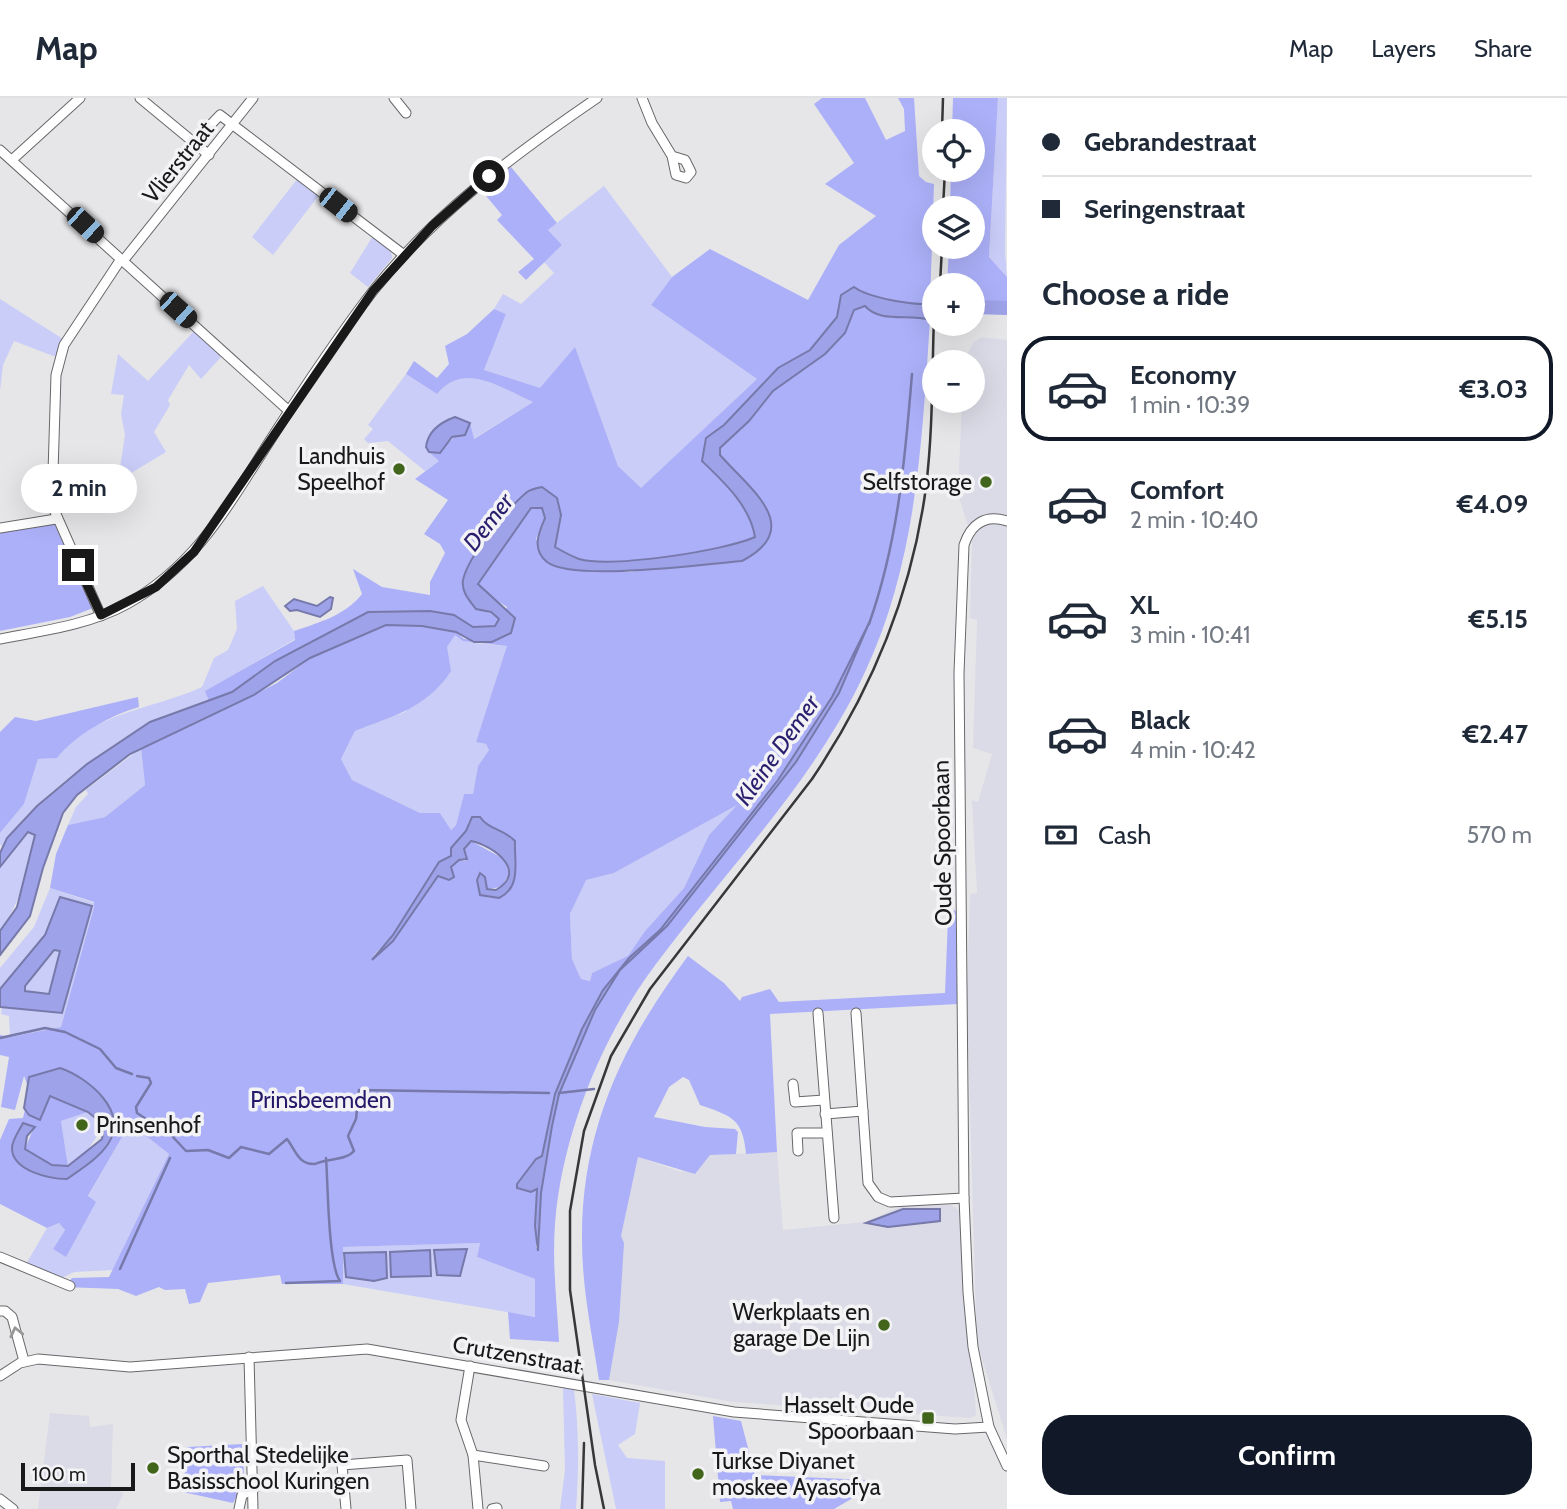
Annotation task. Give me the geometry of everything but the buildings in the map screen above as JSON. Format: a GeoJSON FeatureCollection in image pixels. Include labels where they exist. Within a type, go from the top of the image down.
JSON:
{"type":"FeatureCollection","features":[{"type":"Feature","properties":{"kind":"street"},"geometry":{"type":"LineString","coordinates":[[13,159],[80,98]]}},
{"type":"Feature","properties":{"kind":"street"},"geometry":{"type":"LineString","coordinates":[[139,98],[209,155]]}},
{"type":"Feature","properties":{"kind":"street"},"geometry":{"type":"LineString","coordinates":[[194,142],[220,115],[233,124],[253,98]]}},
{"type":"Feature","properties":{"kind":"street"},"geometry":{"type":"LineString","coordinates":[[394,98],[406,113]]}},
{"type":"Feature","properties":{"kind":"street"},"geometry":{"type":"LineString","coordinates":[[0,639],[101,615],[156,587],[185,562],[220,517],[289,411],[373,291],[404,255],[449,209],[597,98]]}},
{"type":"Feature","properties":{"kind":"street"},"geometry":{"type":"LineString","coordinates":[[642,98],[652,123],[672,156]]}},
{"type":"Feature","properties":{"kind":"street","name":"Vlierstraat"},"geometry":{"type":"LineString","coordinates":[[101,615],[56,519],[51,494],[56,375],[60,355],[71,333],[122,260],[233,124],[404,255]]}},
{"type":"Feature","properties":{"kind":"street"},"geometry":{"type":"LineString","coordinates":[[0,150],[289,411]]}},
{"type":"Feature","properties":{"kind":"street","name":"Oude Spoorbaan"},"geometry":{"type":"LineString","coordinates":[[989,1427],[974,1347],[964,1198],[960,673],[964,545],[977,523],[996,518],[1007,521]]}},
{"type":"Feature","properties":{"kind":"street"},"geometry":{"type":"LineString","coordinates":[[0,528],[56,519]]}},
{"type":"Feature","properties":{"kind":"street"},"geometry":{"type":"LineString","coordinates":[[818,1013],[834,1218]]}},
{"type":"Feature","properties":{"kind":"street"},"geometry":{"type":"LineString","coordinates":[[856,1013],[868,1184],[878,1197],[890,1202],[964,1198]]}},
{"type":"Feature","properties":{"kind":"street"},"geometry":{"type":"LineString","coordinates":[[793,1084],[795,1102],[824,1100]]}},
{"type":"Feature","properties":{"kind":"street"},"geometry":{"type":"LineString","coordinates":[[825,1114],[863,1111]]}},
{"type":"Feature","properties":{"kind":"street"},"geometry":{"type":"LineString","coordinates":[[798,1151],[797,1133],[827,1133]]}},
{"type":"Feature","properties":{"kind":"street"},"geometry":{"type":"LineString","coordinates":[[0,1257],[70,1286]]}},
{"type":"Feature","properties":{"kind":"street"},"geometry":{"type":"LineString","coordinates":[[0,1311],[5,1311],[12,1317],[24,1362]]}},
{"type":"Feature","properties":{"kind":"street","name":"Crutzenstraat"},"geometry":{"type":"LineString","coordinates":[[0,1377],[24,1362],[44,1358],[130,1367],[367,1349],[734,1412],[955,1429],[989,1427]]}},
{"type":"Feature","properties":{"kind":"street"},"geometry":{"type":"LineString","coordinates":[[249,1357],[255,1488],[253,1509]]}},
{"type":"Feature","properties":{"kind":"street"},"geometry":{"type":"LineString","coordinates":[[470,1366],[460,1419],[473,1455],[478,1509]]}},
{"type":"Feature","properties":{"kind":"street"},"geometry":{"type":"LineString","coordinates":[[989,1427],[1007,1465]]}},
{"type":"Feature","properties":{"kind":"street"},"geometry":{"type":"LineString","coordinates":[[473,1455],[544,1466]]}},
{"type":"Feature","properties":{"kind":"street"},"geometry":{"type":"LineString","coordinates":[[346,1509],[342,1465],[407,1460],[411,1509]]}},
{"type":"Feature","properties":{"kind":"street"},"geometry":{"type":"LineString","coordinates":[[239,1509],[242,1494],[255,1488]]}},
{"type":"Feature","properties":{"kind":"street"},"geometry":{"type":"LineString","coordinates":[[0,1499],[13,1509]]}},
{"type":"Feature","properties":{"kind":"shaded area"},"geometry":{"type":"Polygon","coordinates":[[[998,98],[1007,98],[1007,277],[989,257],[998,98]]]}},
{"type":"Feature","properties":{"kind":"shaded area"},"geometry":{"type":"Polygon","coordinates":[[[298,178],[319,195],[273,255],[252,237],[298,178]]]}},
{"type":"Feature","properties":{"kind":"shaded area"},"geometry":{"type":"Polygon","coordinates":[[[604,186],[672,277],[651,305],[757,379],[641,489],[618,466],[575,348],[540,389],[484,370],[506,314],[494,309],[503,294],[521,304],[554,273],[544,262],[562,245],[548,230],[604,186]]]}},
{"type":"Feature","properties":{"kind":"shaded area"},"geometry":{"type":"Polygon","coordinates":[[[373,236],[391,250],[392,258],[368,287],[350,273],[373,236]]]}},
{"type":"Feature","properties":{"kind":"shaded area"},"geometry":{"type":"Polygon","coordinates":[[[854,287],[890,300],[922,304],[922,318],[879,315],[865,306],[854,310],[845,333],[825,354],[773,391],[749,421],[720,448],[720,455],[766,508],[771,522],[770,535],[761,548],[742,561],[641,570],[583,571],[561,568],[547,562],[539,552],[538,540],[545,518],[542,508],[531,508],[478,584],[515,618],[511,633],[492,642],[474,642],[456,632],[422,626],[386,625],[310,658],[254,695],[130,754],[77,795],[63,813],[43,868],[30,916],[0,955],[0,931],[17,907],[35,835],[28,832],[0,867],[0,853],[7,838],[37,806],[87,764],[150,722],[232,692],[275,661],[368,612],[430,611],[454,615],[473,627],[495,626],[499,619],[491,612],[476,609],[465,592],[463,580],[472,558],[490,533],[529,491],[542,487],[557,498],[561,515],[555,547],[579,559],[616,561],[667,557],[719,548],[755,537],[742,505],[702,461],[706,438],[724,425],[778,368],[810,350],[837,317],[841,295],[854,287]]]}},
{"type":"Feature","properties":{"kind":"shaded area"},"geometry":{"type":"Polygon","coordinates":[[[0,299],[63,339],[56,357],[14,341],[3,365],[0,391],[0,299]]]}},
{"type":"Feature","properties":{"kind":"shaded area"},"geometry":{"type":"Polygon","coordinates":[[[195,330],[222,356],[201,379],[189,365],[168,400],[170,405],[154,432],[166,452],[118,481],[125,435],[121,414],[124,395],[111,394],[118,354],[148,381],[195,330]]]}},
{"type":"Feature","properties":{"kind":"shaded area"},"geometry":{"type":"Polygon","coordinates":[[[981,337],[1007,340],[1007,1439],[979,1349],[976,1319],[967,997],[970,894],[977,893],[972,800],[978,802],[992,754],[973,748],[977,620],[970,618],[972,539],[958,494],[961,413],[985,413],[985,350],[970,350],[981,337]]]}},
{"type":"Feature","properties":{"kind":"shaded area"},"geometry":{"type":"Polygon","coordinates":[[[406,374],[437,394],[448,384],[471,378],[496,385],[533,402],[473,439],[426,441],[426,447],[439,461],[425,471],[388,441],[368,443],[364,439],[373,429],[368,425],[406,374]]]}},
{"type":"Feature","properties":{"kind":"shaded area"},"geometry":{"type":"Polygon","coordinates":[[[455,417],[470,423],[465,435],[452,437],[440,453],[429,452],[426,447],[432,432],[440,424],[455,417]]]}},
{"type":"Feature","properties":{"kind":"shaded area"},"geometry":{"type":"Polygon","coordinates":[[[263,586],[294,631],[295,639],[206,691],[209,701],[154,721],[93,759],[27,816],[4,849],[0,844],[0,833],[24,804],[38,759],[57,758],[71,743],[106,721],[202,687],[214,658],[228,650],[237,629],[235,601],[263,586]]]}},
{"type":"Feature","properties":{"kind":"shaded area"},"geometry":{"type":"Polygon","coordinates":[[[330,597],[333,598],[331,609],[320,617],[297,610],[290,611],[285,606],[294,599],[317,606],[330,597]]]}},
{"type":"Feature","properties":{"kind":"shaded area"},"geometry":{"type":"Polygon","coordinates":[[[869,623],[839,693],[796,762],[667,926],[620,970],[595,1010],[559,1094],[541,1193],[538,1251],[535,1226],[537,1189],[531,1192],[517,1188],[517,1184],[536,1159],[542,1156],[555,1094],[582,1029],[603,990],[629,958],[660,930],[778,780],[832,697],[869,623]]]}},
{"type":"Feature","properties":{"kind":"shaded area"},"geometry":{"type":"Polygon","coordinates":[[[455,634],[473,643],[508,646],[476,742],[486,744],[489,750],[478,766],[473,795],[464,794],[456,825],[451,830],[440,813],[420,813],[352,780],[341,759],[355,731],[405,712],[455,634]]]}},
{"type":"Feature","properties":{"kind":"shaded area"},"geometry":{"type":"Polygon","coordinates":[[[141,748],[145,785],[105,817],[68,825],[76,807],[88,794],[86,790],[141,748]]]}},
{"type":"Feature","properties":{"kind":"shaded area"},"geometry":{"type":"Polygon","coordinates":[[[739,803],[709,835],[684,888],[645,931],[628,957],[592,973],[590,981],[581,979],[572,959],[570,914],[585,880],[614,873],[739,803]]]}},
{"type":"Feature","properties":{"kind":"shaded area"},"geometry":{"type":"Polygon","coordinates":[[[472,817],[480,817],[515,841],[515,873],[511,887],[499,898],[480,895],[477,880],[480,873],[485,877],[487,889],[496,890],[505,883],[509,875],[508,867],[497,853],[471,841],[464,849],[467,859],[459,860],[451,867],[454,877],[449,880],[438,876],[393,941],[372,960],[393,935],[439,862],[451,856],[451,848],[466,831],[472,817]]]}},
{"type":"Feature","properties":{"kind":"shaded area"},"geometry":{"type":"Polygon","coordinates":[[[28,832],[35,835],[27,873],[19,897],[0,931],[0,867],[28,832]]]}},
{"type":"Feature","properties":{"kind":"shaded area"},"geometry":{"type":"Polygon","coordinates":[[[50,888],[94,903],[94,907],[61,1027],[10,1037],[9,1016],[1,1014],[2,1007],[62,1013],[92,907],[60,898],[45,935],[0,989],[0,968],[34,927],[50,888]]]}},
{"type":"Feature","properties":{"kind":"shaded area"},"geometry":{"type":"Polygon","coordinates":[[[60,897],[92,906],[62,1013],[0,1007],[0,989],[45,935],[60,897]],[[54,950],[25,986],[25,991],[49,994],[60,951],[54,950]]]}},
{"type":"Feature","properties":{"kind":"shaded area"},"geometry":{"type":"Polygon","coordinates":[[[54,949],[60,951],[49,994],[25,991],[25,987],[54,949]]]}},
{"type":"Feature","properties":{"kind":"shaded area"},"geometry":{"type":"Polygon","coordinates":[[[60,1068],[93,1087],[110,1108],[114,1119],[108,1144],[89,1163],[67,1179],[42,1175],[25,1168],[18,1163],[12,1148],[23,1123],[35,1127],[27,1136],[25,1149],[52,1165],[68,1166],[102,1139],[104,1125],[88,1112],[50,1096],[40,1120],[29,1115],[24,1108],[29,1077],[60,1068]]]}},
{"type":"Feature","properties":{"kind":"shaded area"},"geometry":{"type":"Polygon","coordinates":[[[88,1112],[104,1125],[84,1156],[68,1166],[61,1121],[88,1112]]]}},
{"type":"Feature","properties":{"kind":"shaded area"},"geometry":{"type":"Polygon","coordinates":[[[130,1122],[169,1154],[113,1270],[74,1272],[60,1279],[26,1264],[47,1228],[59,1223],[65,1230],[53,1249],[66,1256],[88,1197],[130,1122]]]}},
{"type":"Feature","properties":{"kind":"shaded area"},"geometry":{"type":"Polygon","coordinates":[[[777,1152],[783,1230],[865,1222],[902,1206],[951,1205],[963,1213],[976,1415],[971,1418],[733,1402],[609,1380],[619,1322],[621,1236],[638,1157],[681,1172],[710,1155],[777,1152]]]}},
{"type":"Feature","properties":{"kind":"shaded area"},"geometry":{"type":"Polygon","coordinates":[[[903,1209],[940,1209],[940,1221],[888,1227],[866,1223],[903,1209]]]}},
{"type":"Feature","properties":{"kind":"shaded area"},"geometry":{"type":"Polygon","coordinates":[[[480,1243],[477,1257],[535,1279],[536,1317],[343,1284],[343,1247],[480,1243]]]}},
{"type":"Feature","properties":{"kind":"shaded area"},"geometry":{"type":"Polygon","coordinates":[[[467,1249],[460,1276],[437,1275],[434,1250],[467,1249]]]}},
{"type":"Feature","properties":{"kind":"shaded area"},"geometry":{"type":"Polygon","coordinates":[[[430,1250],[431,1276],[391,1277],[390,1252],[430,1250]]]}},
{"type":"Feature","properties":{"kind":"shaded area"},"geometry":{"type":"Polygon","coordinates":[[[386,1252],[387,1278],[374,1281],[346,1277],[344,1253],[386,1252]]]}},
{"type":"Feature","properties":{"kind":"shaded area"},"geometry":{"type":"Polygon","coordinates":[[[563,1388],[574,1390],[576,1405],[576,1509],[560,1509],[565,1470],[563,1388]]]}},
{"type":"Feature","properties":{"kind":"shaded area"},"geometry":{"type":"Polygon","coordinates":[[[592,1394],[640,1403],[635,1434],[618,1445],[627,1458],[665,1461],[665,1509],[616,1509],[592,1394]]]}},
{"type":"Feature","properties":{"kind":"shaded area"},"geometry":{"type":"Polygon","coordinates":[[[50,1413],[89,1416],[90,1427],[113,1424],[111,1488],[124,1493],[116,1509],[38,1509],[50,1413]]]}},
{"type":"Feature","properties":{"kind":"green space"},"geometry":{"type":"Polygon","coordinates":[[[822,98],[865,98],[886,140],[905,131],[904,109],[898,98],[914,98],[919,176],[922,182],[934,184],[934,196],[922,196],[922,259],[932,259],[931,273],[922,273],[922,304],[913,305],[862,293],[837,317],[810,350],[778,368],[724,425],[706,438],[702,461],[727,486],[741,505],[755,537],[719,548],[668,557],[616,562],[579,559],[555,547],[561,515],[529,490],[471,562],[468,598],[476,609],[491,613],[499,620],[496,626],[473,627],[454,615],[430,611],[368,612],[275,661],[232,692],[209,701],[205,691],[295,640],[294,631],[348,608],[362,594],[353,569],[382,587],[430,595],[430,582],[445,553],[440,544],[424,534],[448,500],[415,479],[439,461],[429,452],[446,445],[470,423],[474,439],[533,402],[496,385],[471,378],[448,384],[437,394],[406,374],[414,361],[437,378],[449,364],[445,346],[467,334],[494,309],[506,314],[484,370],[540,388],[575,347],[618,466],[641,488],[757,379],[651,305],[672,277],[710,249],[808,300],[839,245],[876,216],[825,184],[854,163],[814,104],[822,98]]]}},
{"type":"Feature","properties":{"kind":"green space"},"geometry":{"type":"Polygon","coordinates":[[[953,98],[998,98],[989,257],[1007,277],[1007,302],[985,301],[985,273],[948,273],[948,259],[985,259],[985,196],[950,196],[951,182],[985,182],[985,119],[952,119],[953,98]]]}},
{"type":"Feature","properties":{"kind":"green space"},"geometry":{"type":"Polygon","coordinates":[[[511,167],[557,223],[548,230],[562,245],[526,280],[518,272],[534,259],[497,220],[502,215],[482,191],[511,167]]]}},
{"type":"Feature","properties":{"kind":"green space","name":"Prinsbeemden"},"geometry":{"type":"Polygon","coordinates":[[[865,306],[879,315],[922,318],[922,336],[929,336],[928,350],[922,350],[924,413],[920,455],[906,544],[896,587],[865,672],[821,751],[768,824],[656,964],[618,1022],[602,1054],[576,1121],[559,1190],[554,1253],[559,1342],[510,1339],[508,1312],[535,1317],[535,1279],[477,1257],[480,1243],[343,1247],[343,1284],[282,1284],[280,1275],[208,1283],[200,1302],[189,1304],[185,1289],[165,1290],[159,1287],[136,1296],[118,1289],[64,1287],[72,1278],[109,1277],[169,1154],[130,1123],[88,1196],[96,1202],[66,1257],[53,1249],[65,1230],[59,1223],[47,1228],[0,1204],[0,1140],[9,1119],[23,1118],[25,1109],[40,1120],[49,1095],[88,1112],[61,1121],[68,1166],[52,1165],[25,1149],[34,1127],[23,1123],[12,1145],[67,1179],[108,1144],[113,1116],[29,1077],[27,1084],[24,1076],[15,1110],[1,1107],[9,1057],[0,1055],[0,1035],[10,1037],[61,1027],[94,907],[94,902],[50,888],[56,854],[68,825],[105,817],[145,785],[141,748],[277,683],[310,658],[386,625],[422,626],[456,632],[464,639],[492,642],[507,607],[489,596],[478,584],[531,508],[542,508],[545,518],[536,539],[565,567],[629,572],[757,553],[756,494],[720,455],[720,448],[749,421],[773,391],[825,354],[845,333],[854,310],[865,306]],[[869,623],[832,697],[778,780],[660,930],[629,958],[603,990],[561,1080],[542,1157],[516,1187],[531,1192],[538,1188],[536,1248],[539,1248],[541,1194],[559,1094],[595,1010],[620,970],[667,926],[796,761],[839,693],[869,623]],[[455,635],[447,647],[451,671],[442,683],[409,709],[355,731],[341,759],[352,780],[420,813],[440,813],[451,830],[456,825],[464,794],[473,794],[478,766],[489,750],[486,744],[476,742],[507,646],[463,641],[455,635]],[[737,805],[614,873],[586,880],[570,914],[572,959],[581,979],[590,981],[592,973],[628,956],[645,931],[684,888],[709,835],[737,805]],[[480,817],[469,821],[466,831],[451,851],[451,856],[439,862],[393,935],[372,957],[393,941],[438,876],[459,860],[465,861],[467,856],[464,849],[471,841],[506,860],[509,875],[501,887],[487,889],[485,877],[477,880],[480,895],[499,898],[516,870],[515,841],[480,817]]]}},
{"type":"Feature","properties":{"kind":"green space"},"geometry":{"type":"Polygon","coordinates":[[[54,523],[93,608],[70,617],[0,631],[0,531],[54,523]]]}},
{"type":"Feature","properties":{"kind":"green space"},"geometry":{"type":"Polygon","coordinates":[[[138,697],[139,707],[94,727],[73,741],[57,758],[38,759],[24,804],[0,833],[0,732],[15,717],[36,721],[138,697]]]}},
{"type":"Feature","properties":{"kind":"green space"},"geometry":{"type":"Polygon","coordinates":[[[954,910],[959,914],[958,1004],[770,1014],[777,1152],[746,1154],[739,1126],[728,1116],[700,1105],[689,1080],[683,1077],[669,1087],[654,1117],[705,1127],[735,1129],[738,1132],[736,1154],[710,1155],[695,1174],[638,1157],[621,1236],[624,1243],[619,1322],[609,1380],[599,1380],[582,1259],[584,1200],[589,1162],[610,1090],[626,1055],[644,1022],[688,956],[724,983],[740,1001],[742,997],[770,989],[779,1002],[945,993],[948,918],[954,910]]]}},
{"type":"Feature","properties":{"kind":"green space"},"geometry":{"type":"Polygon","coordinates":[[[713,1416],[741,1421],[755,1475],[868,1480],[858,1495],[834,1509],[733,1509],[731,1501],[720,1502],[713,1416]]]}},
{"type":"Feature","properties":{"kind":"green space"},"geometry":{"type":"Polygon","coordinates":[[[243,1444],[244,1483],[233,1503],[183,1492],[187,1447],[243,1444]]]}},
{"type":"Feature","properties":{"kind":"waterway","name":"Demer"},"geometry":{"type":"LineString","coordinates":[[985,307],[1007,308]]}},
{"type":"Feature","properties":{"kind":"waterway","name":"Kleine Demer"},"geometry":{"type":"LineString","coordinates":[[869,624],[894,532],[912,374]]}},
{"type":"Feature","properties":{"kind":"waterway","name":"Kleine Demer"},"geometry":{"type":"LineString","coordinates":[[0,1038],[45,1028],[65,1032],[100,1049],[116,1068],[132,1074]]}},
{"type":"Feature","properties":{"kind":"waterway","name":"Kleine Demer"},"geometry":{"type":"LineString","coordinates":[[137,1076],[149,1078],[151,1083],[136,1107],[137,1113],[169,1134]]}},
{"type":"Feature","properties":{"kind":"waterway"},"geometry":{"type":"LineString","coordinates":[[559,1093],[594,1089]]}},
{"type":"Feature","properties":{"kind":"waterway","name":"Kleine Demer"},"geometry":{"type":"LineString","coordinates":[[172,1136],[186,1151],[208,1150],[229,1158],[241,1147],[269,1154],[287,1139],[301,1159],[315,1164],[346,1156],[354,1151],[348,1136],[356,1119],[359,1090],[549,1093]]}},
{"type":"Feature","properties":{"kind":"waterway"},"geometry":{"type":"LineString","coordinates":[[120,1269],[170,1158]]}},
{"type":"Feature","properties":{"kind":"waterway"},"geometry":{"type":"LineString","coordinates":[[286,1283],[340,1281],[331,1242],[326,1158]]}},
{"type":"Feature","properties":{"kind":"railway"},"geometry":{"type":"LineString","coordinates":[[942,119],[943,98]]}},
{"type":"Feature","properties":{"kind":"railway"},"geometry":{"type":"LineString","coordinates":[[944,182],[944,196]]}},
{"type":"Feature","properties":{"kind":"railway"},"geometry":{"type":"LineString","coordinates":[[941,259],[941,273]]}},
{"type":"Feature","properties":{"kind":"railway"},"geometry":{"type":"LineString","coordinates":[[604,1509],[595,1465],[570,1290],[570,1211],[584,1131],[611,1056],[650,989],[812,779],[834,745],[871,676],[900,603],[920,527],[928,466],[933,336]]}},
{"type":"Feature","properties":{"kind":"railway"},"geometry":{"type":"LineString","coordinates":[[582,1509],[584,1443]]}},
{"type":"Feature","properties":{"kind":"place","name":"Landhuis Speelhof"},"geometry":{"type":"Point","coordinates":[399,469]}},
{"type":"Feature","properties":{"kind":"place","name":"Selfstorage"},"geometry":{"type":"Point","coordinates":[986,482]}},
{"type":"Feature","properties":{"kind":"place","name":"Prinsenhof"},"geometry":{"type":"Point","coordinates":[82,1125]}},
{"type":"Feature","properties":{"kind":"place","name":"Werkplaats en garage De Lijn"},"geometry":{"type":"Point","coordinates":[884,1325]}},
{"type":"Feature","properties":{"kind":"place","name":"Hasselt Oude Spoorbaan"},"geometry":{"type":"Point","coordinates":[928,1418]}},
{"type":"Feature","properties":{"kind":"place","name":"Sporthal Stedelijke Basisschool Kuringen"},"geometry":{"type":"Point","coordinates":[153,1468]}},
{"type":"Feature","properties":{"kind":"place","name":"Turkse Diyanet moskee Ayasofya"},"geometry":{"type":"Point","coordinates":[698,1474]}},
{"type":"Feature","properties":{"kind":"route"},"geometry":{"type":"LineString","coordinates":[[78,565],[101,615],[125,605],[173,574],[207,537],[298,398],[373,291],[449,209],[489,176]]}}]}
